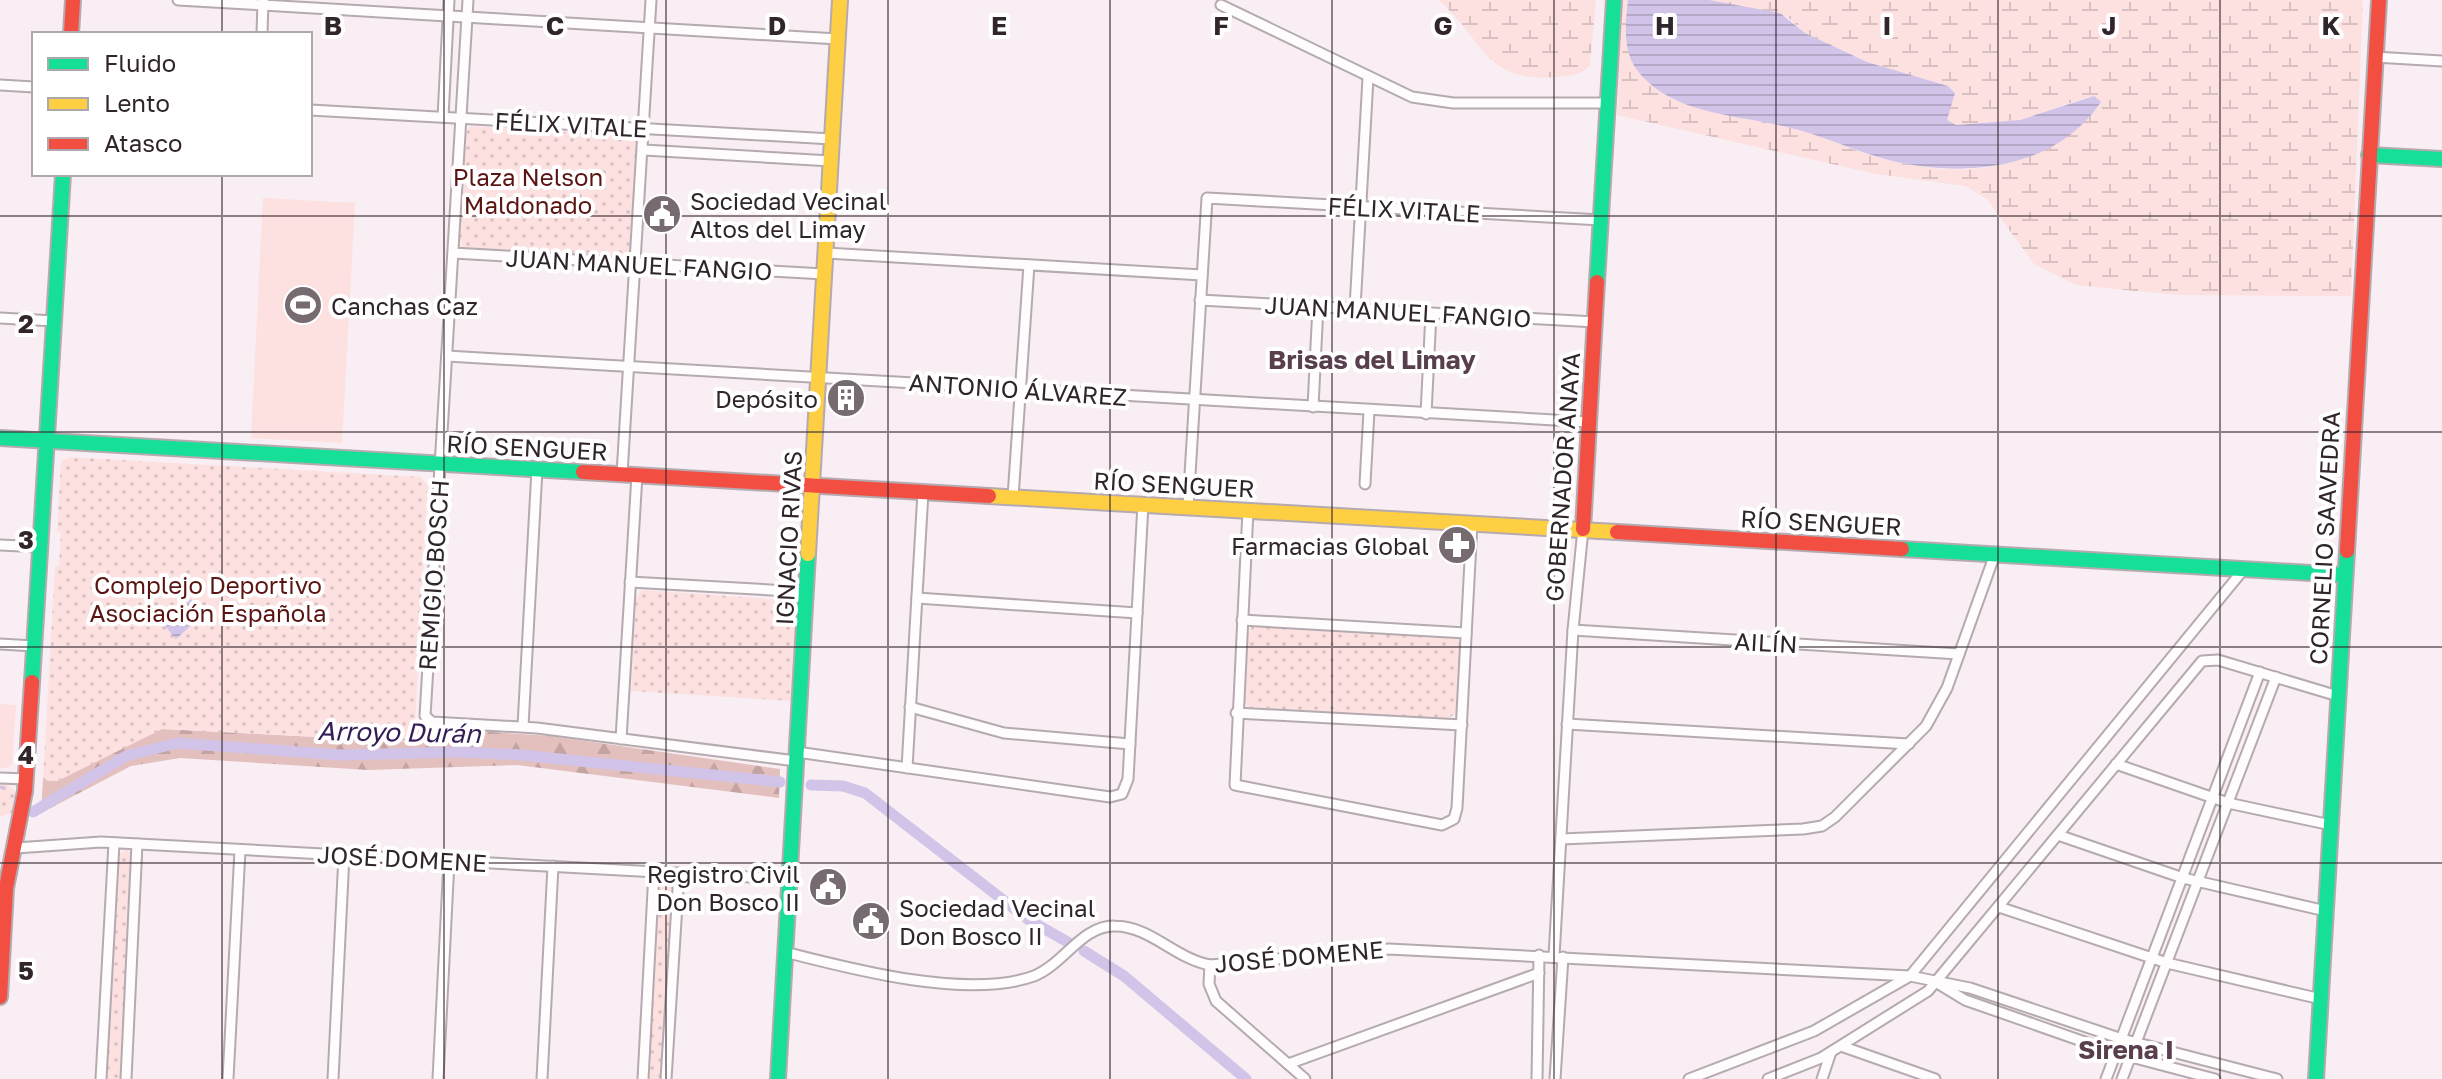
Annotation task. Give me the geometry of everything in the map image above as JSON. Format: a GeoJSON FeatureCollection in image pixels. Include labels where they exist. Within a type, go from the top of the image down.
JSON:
{"type":"FeatureCollection","features":[{"type":"Feature","properties":{"kind":"main road"},"geometry":{"type":"LineString","coordinates":[[71,32],[73,0]]}},
{"type":"Feature","properties":{"kind":"main road","name":"IGNACIO RIVAS"},"geometry":{"type":"LineString","coordinates":[[778,1079],[840,0]]}},
{"type":"Feature","properties":{"kind":"main road","name":"GOBERNADOR ANAYA"},"geometry":{"type":"LineString","coordinates":[[1583,529],[1614,0]]}},
{"type":"Feature","properties":{"kind":"main road","name":"CORNELIO SAAVEDRA"},"geometry":{"type":"LineString","coordinates":[[2316,1079],[2379,0]]}},
{"type":"Feature","properties":{"kind":"main road"},"geometry":{"type":"LineString","coordinates":[[2369,155],[2442,159]]}},
{"type":"Feature","properties":{"kind":"main road"},"geometry":{"type":"LineString","coordinates":[[0,997],[6,888],[16,848],[26,779],[63,176]]}},
{"type":"Feature","properties":{"kind":"main road","name":"RÍO SENGUER"},"geometry":{"type":"LineString","coordinates":[[0,438],[2345,575]]}},
{"type":"Feature","properties":{"kind":"street"},"geometry":{"type":"LineString","coordinates":[[178,0],[263,2],[838,39]]}},
{"type":"Feature","properties":{"kind":"street"},"geometry":{"type":"LineString","coordinates":[[443,117],[449,0]]}},
{"type":"Feature","properties":{"kind":"street","name":"REMIGIO BOSCH"},"geometry":{"type":"LineString","coordinates":[[468,0],[426,719],[523,726]]}},
{"type":"Feature","properties":{"kind":"street"},"geometry":{"type":"LineString","coordinates":[[621,739],[630,582],[629,366],[651,0]]}},
{"type":"Feature","properties":{"kind":"street"},"geometry":{"type":"LineString","coordinates":[[262,32],[263,2]]}},
{"type":"Feature","properties":{"kind":"street"},"geometry":{"type":"LineString","coordinates":[[1221,5],[1412,97],[1443,102],[1607,103]]}},
{"type":"Feature","properties":{"kind":"street"},"geometry":{"type":"LineString","coordinates":[[2375,57],[2442,61]]}},
{"type":"Feature","properties":{"kind":"street"},"geometry":{"type":"LineString","coordinates":[[1355,308],[1368,78]]}},
{"type":"Feature","properties":{"kind":"street"},"geometry":{"type":"LineString","coordinates":[[0,85],[32,87]]}},
{"type":"Feature","properties":{"kind":"street","name":"FÉLIX VITALE"},"geometry":{"type":"LineString","coordinates":[[312,110],[832,139]]}},
{"type":"Feature","properties":{"kind":"street","name":"FÉLIX VITALE"},"geometry":{"type":"LineString","coordinates":[[644,150],[831,161]]}},
{"type":"Feature","properties":{"kind":"street","name":"FÉLIX VITALE"},"geometry":{"type":"LineString","coordinates":[[1202,275],[1207,198],[1601,220]]}},
{"type":"Feature","properties":{"kind":"street","name":"JUAN MANUEL FANGIO"},"geometry":{"type":"LineString","coordinates":[[453,253],[824,274]]}},
{"type":"Feature","properties":{"kind":"street"},"geometry":{"type":"LineString","coordinates":[[826,253],[1202,275],[1188,507]]}},
{"type":"Feature","properties":{"kind":"street"},"geometry":{"type":"LineString","coordinates":[[1013,497],[1029,265]]}},
{"type":"Feature","properties":{"kind":"street","name":"JUAN MANUEL FANGIO"},"geometry":{"type":"LineString","coordinates":[[1200,300],[1595,322]]}},
{"type":"Feature","properties":{"kind":"street"},"geometry":{"type":"LineString","coordinates":[[1313,407],[1318,306]]}},
{"type":"Feature","properties":{"kind":"street"},"geometry":{"type":"LineString","coordinates":[[1426,414],[1431,313]]}},
{"type":"Feature","properties":{"kind":"street"},"geometry":{"type":"LineString","coordinates":[[0,318],[54,321]]}},
{"type":"Feature","properties":{"kind":"street","name":"ANTONIO ÁLVAREZ"},"geometry":{"type":"LineString","coordinates":[[447,356],[1589,422]]}},
{"type":"Feature","properties":{"kind":"street"},"geometry":{"type":"LineString","coordinates":[[1365,484],[1369,411]]}},
{"type":"Feature","properties":{"kind":"street"},"geometry":{"type":"LineString","coordinates":[[537,469],[523,726],[907,768],[1110,797],[1122,794],[1128,785],[1143,504]]}},
{"type":"Feature","properties":{"kind":"street"},"geometry":{"type":"LineString","coordinates":[[907,768],[923,492]]}},
{"type":"Feature","properties":{"kind":"street"},"geometry":{"type":"LineString","coordinates":[[1248,510],[1236,713],[1235,785],[1442,825],[1451,822],[1457,808],[1472,523]]}},
{"type":"Feature","properties":{"kind":"street","name":"GOBERNADOR ANAYA"},"geometry":{"type":"LineString","coordinates":[[1555,1079],[1561,839],[1573,630],[1583,529]]}},
{"type":"Feature","properties":{"kind":"street"},"geometry":{"type":"LineString","coordinates":[[0,545],[41,547]]}},
{"type":"Feature","properties":{"kind":"street"},"geometry":{"type":"LineString","coordinates":[[1561,839],[1822,826],[1835,817],[1934,716],[1995,554]]}},
{"type":"Feature","properties":{"kind":"street"},"geometry":{"type":"LineString","coordinates":[[1689,1079],[1814,1031],[1910,976],[2244,569]]}},
{"type":"Feature","properties":{"kind":"street"},"geometry":{"type":"LineString","coordinates":[[630,582],[806,592]]}},
{"type":"Feature","properties":{"kind":"street"},"geometry":{"type":"LineString","coordinates":[[917,598],[1137,613]]}},
{"type":"Feature","properties":{"kind":"street"},"geometry":{"type":"LineString","coordinates":[[1242,620],[1466,633]]}},
{"type":"Feature","properties":{"kind":"street","name":"AILÍN"},"geometry":{"type":"LineString","coordinates":[[1573,630],[1959,654]]}},
{"type":"Feature","properties":{"kind":"street"},"geometry":{"type":"LineString","coordinates":[[0,644],[34,646]]}},
{"type":"Feature","properties":{"kind":"street"},"geometry":{"type":"LineString","coordinates":[[1768,1079],[1831,1052],[1909,1005],[1937,983],[2202,661],[2218,660],[2338,696]]}},
{"type":"Feature","properties":{"kind":"street"},"geometry":{"type":"LineString","coordinates":[[2106,1079],[2260,672]]}},
{"type":"Feature","properties":{"kind":"street"},"geometry":{"type":"LineString","coordinates":[[2122,1079],[2276,677]]}},
{"type":"Feature","properties":{"kind":"street"},"geometry":{"type":"LineString","coordinates":[[910,707],[1027,737],[1130,744]]}},
{"type":"Feature","properties":{"kind":"street"},"geometry":{"type":"LineString","coordinates":[[1236,713],[1462,725]]}},
{"type":"Feature","properties":{"kind":"street"},"geometry":{"type":"LineString","coordinates":[[1567,724],[1909,744]]}},
{"type":"Feature","properties":{"kind":"street"},"geometry":{"type":"LineString","coordinates":[[2116,764],[2228,803],[2331,825]]}},
{"type":"Feature","properties":{"kind":"street"},"geometry":{"type":"LineString","coordinates":[[0,778],[26,779]]}},
{"type":"Feature","properties":{"kind":"street"},"geometry":{"type":"LineString","coordinates":[[2058,835],[2183,878],[2326,911]]}},
{"type":"Feature","properties":{"kind":"street","name":"JOSÉ DOMENE"},"geometry":{"type":"LineString","coordinates":[[16,848],[59,843],[114,843],[789,879]]}},
{"type":"Feature","properties":{"kind":"street"},"geometry":{"type":"LineString","coordinates":[[101,1079],[114,843]]}},
{"type":"Feature","properties":{"kind":"street"},"geometry":{"type":"LineString","coordinates":[[126,1079],[137,844]]}},
{"type":"Feature","properties":{"kind":"street"},"geometry":{"type":"LineString","coordinates":[[228,1079],[240,850]]}},
{"type":"Feature","properties":{"kind":"street"},"geometry":{"type":"LineString","coordinates":[[333,1079],[344,855]]}},
{"type":"Feature","properties":{"kind":"street"},"geometry":{"type":"LineString","coordinates":[[438,1079],[449,861]]}},
{"type":"Feature","properties":{"kind":"street"},"geometry":{"type":"LineString","coordinates":[[542,1079],[553,866]]}},
{"type":"Feature","properties":{"kind":"street"},"geometry":{"type":"LineString","coordinates":[[643,1079],[654,872]]}},
{"type":"Feature","properties":{"kind":"street"},"geometry":{"type":"LineString","coordinates":[[666,1079],[679,873]]}},
{"type":"Feature","properties":{"kind":"street"},"geometry":{"type":"LineString","coordinates":[[1999,907],[2152,959],[2321,999]]}},
{"type":"Feature","properties":{"kind":"street","name":"JOSÉ DOMENE"},"geometry":{"type":"LineString","coordinates":[[785,952],[891,977],[996,982],[1043,972],[1090,932],[1113,925],[1139,930],[1197,963],[1210,965],[1362,949],[1539,955],[1910,976],[1970,988],[2122,1039],[2277,1079]]}},
{"type":"Feature","properties":{"kind":"street"},"geometry":{"type":"LineString","coordinates":[[1537,1079],[1539,955]]}},
{"type":"Feature","properties":{"kind":"street"},"geometry":{"type":"LineString","coordinates":[[1210,965],[1209,984],[1216,1001],[1305,1079]]}},
{"type":"Feature","properties":{"kind":"street"},"geometry":{"type":"LineString","coordinates":[[1288,1064],[1539,973]]}},
{"type":"Feature","properties":{"kind":"street","name":"JOSÉ DOMENE"},"geometry":{"type":"LineString","coordinates":[[1937,983],[1965,1000],[2116,1053],[2215,1079]]}},
{"type":"Feature","properties":{"kind":"street"},"geometry":{"type":"LineString","coordinates":[[1841,1046],[1935,1079]]}},
{"type":"Feature","properties":{"kind":"street"},"geometry":{"type":"LineString","coordinates":[[1822,1079],[1831,1052]]}},
{"type":"Feature","properties":{"kind":"green space"},"geometry":{"type":"Polygon","coordinates":[[[1438,0],[1596,0],[1590,65],[1579,73],[1561,77],[1532,77],[1513,73],[1486,55],[1438,0]]]}},
{"type":"Feature","properties":{"kind":"green space"},"geometry":{"type":"Polygon","coordinates":[[[1622,0],[1628,0],[1626,17],[1667,96],[1713,111],[1792,128],[1891,161],[1922,167],[1978,169],[2029,156],[2053,144],[2099,106],[2088,97],[2020,120],[1956,125],[1947,120],[1947,111],[1955,93],[1948,86],[1867,62],[1804,33],[1788,17],[1709,0],[2363,0],[2351,296],[2176,295],[2076,285],[2034,264],[1987,199],[1965,186],[1876,174],[1617,115],[1622,0]]]}},
{"type":"Feature","properties":{"kind":"green space","name":"Plaza Nelson Maldonado"},"geometry":{"type":"Polygon","coordinates":[[[470,126],[635,136],[639,145],[631,253],[623,257],[462,247],[459,238],[465,135],[470,126]]]}},
{"type":"Feature","properties":{"kind":"green space","name":"Canchas Caz"},"geometry":{"type":"Polygon","coordinates":[[[263,198],[355,203],[342,443],[251,438],[263,198]]]}},
{"type":"Feature","properties":{"kind":"green space","name":"Complejo Deportivo Asociación Española"},"geometry":{"type":"Polygon","coordinates":[[[69,457],[420,477],[428,486],[414,742],[162,729],[57,781],[43,780],[55,567],[59,566],[61,533],[57,532],[61,462],[69,457]]]}},
{"type":"Feature","properties":{"kind":"green space"},"geometry":{"type":"Polygon","coordinates":[[[642,590],[798,601],[794,701],[631,691],[636,598],[642,590]]]}},
{"type":"Feature","properties":{"kind":"green space"},"geometry":{"type":"Polygon","coordinates":[[[1254,624],[1455,636],[1462,643],[1458,712],[1447,719],[1248,707],[1244,691],[1244,665],[1254,624]]]}},
{"type":"Feature","properties":{"kind":"green space"},"geometry":{"type":"Polygon","coordinates":[[[0,704],[16,705],[12,764],[7,768],[0,768],[0,704]]]}},
{"type":"Feature","properties":{"kind":"green space"},"geometry":{"type":"Polygon","coordinates":[[[415,727],[551,736],[780,769],[779,798],[517,765],[368,770],[180,758],[131,766],[41,813],[43,780],[57,781],[162,729],[414,742],[415,727]]]}},
{"type":"Feature","properties":{"kind":"green space"},"geometry":{"type":"Polygon","coordinates":[[[0,782],[14,792],[17,811],[0,817],[0,782]]]}},
{"type":"Feature","properties":{"kind":"green space"},"geometry":{"type":"Polygon","coordinates":[[[126,849],[133,855],[122,1079],[106,1079],[117,856],[126,849]]]}},
{"type":"Feature","properties":{"kind":"green space"},"geometry":{"type":"Polygon","coordinates":[[[666,877],[673,886],[663,1079],[647,1079],[658,882],[666,877]]]}},
{"type":"Feature","properties":{"kind":"shaded area"},"geometry":{"type":"Polygon","coordinates":[[[1628,0],[1709,0],[1780,13],[1805,33],[1867,62],[1948,86],[1955,93],[1947,120],[1956,125],[2020,120],[2094,96],[2101,102],[2082,125],[2059,142],[2034,155],[2007,163],[1949,169],[1892,161],[1800,130],[1710,112],[1672,98],[1656,88],[1635,67],[1628,49],[1628,0]]]}},
{"type":"Feature","properties":{"kind":"shaded area"},"geometry":{"type":"Polygon","coordinates":[[[191,599],[204,614],[176,639],[163,624],[191,599]]]}},
{"type":"Feature","properties":{"kind":"waterway","name":"Arroyo Durán"},"geometry":{"type":"LineString","coordinates":[[33,812],[126,756],[177,743],[341,755],[460,752],[522,755],[780,782]]}},
{"type":"Feature","properties":{"kind":"waterway","name":"Arroyo Durán"},"geometry":{"type":"LineString","coordinates":[[811,785],[843,786],[865,793],[1029,920],[1071,944]]}},
{"type":"Feature","properties":{"kind":"waterway","name":"Arroyo Durán"},"geometry":{"type":"LineString","coordinates":[[1084,951],[1124,976],[1246,1079]]}},
{"type":"Feature","properties":{"kind":"traffic: fast"},"geometry":{"type":"LineString","coordinates":[[1597,282],[1614,0]]}},
{"type":"Feature","properties":{"kind":"traffic: fast"},"geometry":{"type":"LineString","coordinates":[[2369,155],[2442,159]]}},
{"type":"Feature","properties":{"kind":"traffic: fast"},"geometry":{"type":"LineString","coordinates":[[32,682],[63,176]]}},
{"type":"Feature","properties":{"kind":"traffic: fast"},"geometry":{"type":"LineString","coordinates":[[0,438],[583,472]]}},
{"type":"Feature","properties":{"kind":"traffic: fast"},"geometry":{"type":"LineString","coordinates":[[1902,549],[2345,575]]}},
{"type":"Feature","properties":{"kind":"traffic: fast"},"geometry":{"type":"LineString","coordinates":[[2316,1079],[2347,551]]}},
{"type":"Feature","properties":{"kind":"traffic: fast"},"geometry":{"type":"LineString","coordinates":[[778,1079],[808,554]]}},
{"type":"Feature","properties":{"kind":"traffic: slow"},"geometry":{"type":"LineString","coordinates":[[808,554],[840,0]]}},
{"type":"Feature","properties":{"kind":"traffic: slow"},"geometry":{"type":"LineString","coordinates":[[989,496],[1617,532]]}},
{"type":"Feature","properties":{"kind":"traffic: jam"},"geometry":{"type":"LineString","coordinates":[[71,32],[73,0]]}},
{"type":"Feature","properties":{"kind":"traffic: jam"},"geometry":{"type":"LineString","coordinates":[[2347,551],[2379,0]]}},
{"type":"Feature","properties":{"kind":"traffic: jam"},"geometry":{"type":"LineString","coordinates":[[1583,529],[1597,282]]}},
{"type":"Feature","properties":{"kind":"traffic: jam"},"geometry":{"type":"LineString","coordinates":[[583,472],[989,496]]}},
{"type":"Feature","properties":{"kind":"traffic: jam"},"geometry":{"type":"LineString","coordinates":[[1617,532],[1902,549]]}},
{"type":"Feature","properties":{"kind":"traffic: jam"},"geometry":{"type":"LineString","coordinates":[[0,997],[6,888],[25,791],[32,682]]}},
{"type":"Feature","properties":{"kind":"place","name":"Sociedad Vecinal Altos del Limay"},"geometry":{"type":"Point","coordinates":[662,214]}},
{"type":"Feature","properties":{"kind":"place","name":"Canchas Caz"},"geometry":{"type":"Point","coordinates":[303,305]}},
{"type":"Feature","properties":{"kind":"place","name":"Depósito"},"geometry":{"type":"Point","coordinates":[846,398]}},
{"type":"Feature","properties":{"kind":"place","name":"Farmacias Global"},"geometry":{"type":"Point","coordinates":[1457,545]}},
{"type":"Feature","properties":{"kind":"place","name":"Registro Civil Don Bosco II"},"geometry":{"type":"Point","coordinates":[828,887]}},
{"type":"Feature","properties":{"kind":"place","name":"Sociedad Vecinal Don Bosco II"},"geometry":{"type":"Point","coordinates":[871,921]}},
{"type":"Feature","properties":{"kind":"district","name":"Brisas del Limay"},"geometry":{"type":"Point","coordinates":[1372,359]}},
{"type":"Feature","properties":{"kind":"district","name":"Sirena I"},"geometry":{"type":"Point","coordinates":[2126,1049]}}]}
